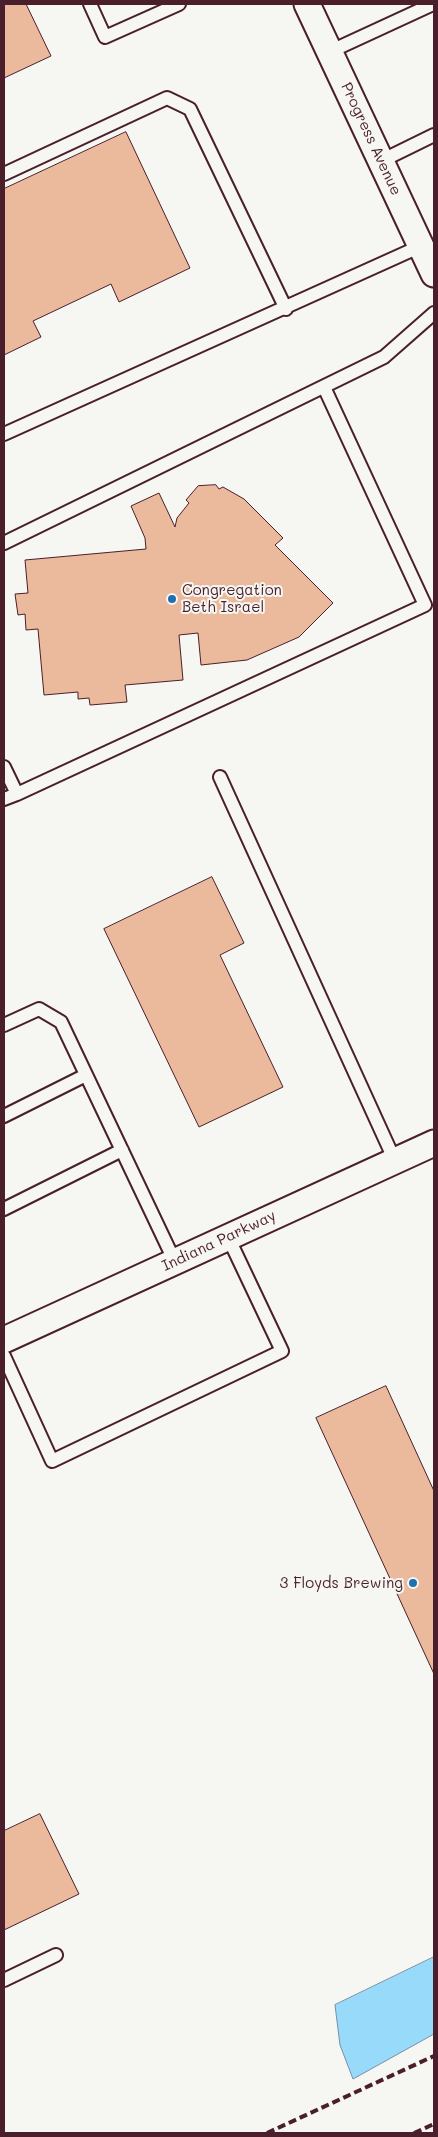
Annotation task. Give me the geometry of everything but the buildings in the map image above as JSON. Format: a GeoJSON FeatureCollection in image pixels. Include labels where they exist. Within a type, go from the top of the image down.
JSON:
{"type":"FeatureCollection","features":[{"type":"Feature","properties":{"kind":"street","name":"Progress Avenue"},"geometry":{"type":"LineString","coordinates":[[307,4],[434,274]]}},
{"type":"Feature","properties":{"kind":"street","name":"Indiana Parkway"},"geometry":{"type":"LineString","coordinates":[[4,1340],[434,1143]]}},
{"type":"Feature","properties":{"kind":"lane"},"geometry":{"type":"LineString","coordinates":[[90,4],[105,37],[178,4]]}},
{"type":"Feature","properties":{"kind":"lane"},"geometry":{"type":"LineString","coordinates":[[329,52],[433,4]]}},
{"type":"Feature","properties":{"kind":"lane"},"geometry":{"type":"LineString","coordinates":[[4,174],[167,98],[190,109],[286,309]]}},
{"type":"Feature","properties":{"kind":"lane"},"geometry":{"type":"LineString","coordinates":[[381,160],[434,135]]}},
{"type":"Feature","properties":{"kind":"lane"},"geometry":{"type":"LineString","coordinates":[[4,434],[286,309],[421,246]]}},
{"type":"Feature","properties":{"kind":"lane"},"geometry":{"type":"LineString","coordinates":[[4,543],[384,357],[434,313]]}},
{"type":"Feature","properties":{"kind":"lane"},"geometry":{"type":"LineString","coordinates":[[4,799],[425,605],[324,387]]}},
{"type":"Feature","properties":{"kind":"lane"},"geometry":{"type":"LineString","coordinates":[[4,767],[17,794]]}},
{"type":"Feature","properties":{"kind":"lane"},"geometry":{"type":"LineString","coordinates":[[220,777],[395,1161]]}},
{"type":"Feature","properties":{"kind":"lane"},"geometry":{"type":"LineString","coordinates":[[4,1025],[39,1009],[61,1022],[175,1262]]}},
{"type":"Feature","properties":{"kind":"lane"},"geometry":{"type":"LineString","coordinates":[[4,1116],[86,1075]]}},
{"type":"Feature","properties":{"kind":"lane"},"geometry":{"type":"LineString","coordinates":[[4,1209],[122,1150]]}},
{"type":"Feature","properties":{"kind":"lane"},"geometry":{"type":"LineString","coordinates":[[4,1356],[52,1461],[282,1351],[228,1237]]}},
{"type":"Feature","properties":{"kind":"lane"},"geometry":{"type":"LineString","coordinates":[[4,1980],[56,1955]]}},
{"type":"Feature","properties":{"kind":"water"},"geometry":{"type":"Polygon","coordinates":[[[434,1957],[434,2034],[353,2079],[340,2045],[335,2005],[434,1957]]]}},
{"type":"Feature","properties":{"kind":"railway"},"geometry":{"type":"LineString","coordinates":[[267,2133],[434,2056]]}},
{"type":"Feature","properties":{"kind":"railway"},"geometry":{"type":"LineString","coordinates":[[414,2133],[434,2124]]}},
{"type":"Feature","properties":{"kind":"place","name":"Congregation Beth Israel"},"geometry":{"type":"Point","coordinates":[172,599]}},
{"type":"Feature","properties":{"kind":"place","name":"3 Floyds Brewing"},"geometry":{"type":"Point","coordinates":[413,1583]}}]}
